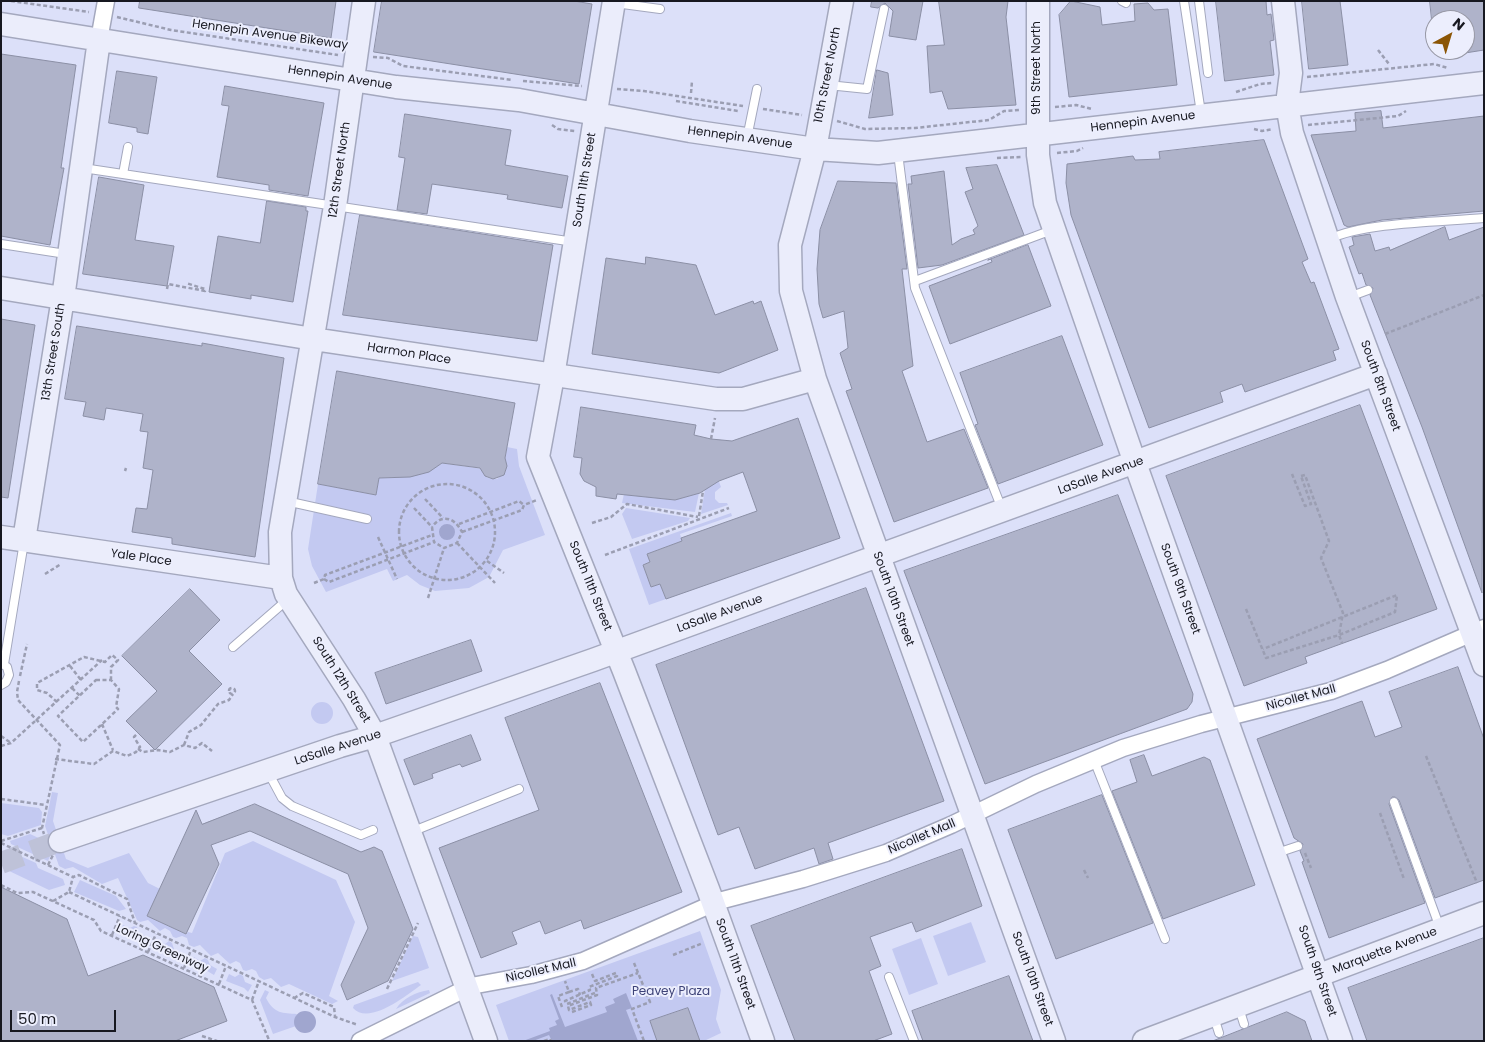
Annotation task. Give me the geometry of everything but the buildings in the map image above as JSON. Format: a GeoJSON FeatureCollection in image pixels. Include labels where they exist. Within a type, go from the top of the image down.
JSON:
{"type":"FeatureCollection","features":[{"type":"Feature","properties":{"kind":"street","name":"12th Street North"},"geometry":{"type":"LineString","coordinates":[[313,339],[335,206],[364,1]]}},
{"type":"Feature","properties":{"kind":"street","name":"10th Street North"},"geometry":{"type":"LineString","coordinates":[[815,149],[842,1]]}},
{"type":"Feature","properties":{"kind":"street","name":"9th Street North"},"geometry":{"type":"LineString","coordinates":[[1038,1],[1038,134]]}},
{"type":"Feature","properties":{"kind":"street","name":"South 8th Street"},"geometry":{"type":"LineString","coordinates":[[1283,1],[1291,74],[1287,104],[1292,133],[1347,297],[1478,631],[1484,665]]}},
{"type":"Feature","properties":{"kind":"street","name":"South 11th Street"},"geometry":{"type":"LineString","coordinates":[[614,2],[538,457],[616,651],[713,903],[762,1041]]}},
{"type":"Feature","properties":{"kind":"street"},"geometry":{"type":"LineString","coordinates":[[99,40],[105,8]]}},
{"type":"Feature","properties":{"kind":"street","name":"Hennepin Avenue"},"geometry":{"type":"LineString","coordinates":[[1,24],[353,80],[519,100],[746,139],[815,149],[878,153],[1287,104],[1484,83]]}},
{"type":"Feature","properties":{"kind":"street","name":"13th Street South"},"geometry":{"type":"LineString","coordinates":[[24,540],[63,298],[99,40]]}},
{"type":"Feature","properties":{"kind":"street","name":"South 9th Street"},"geometry":{"type":"LineString","coordinates":[[1038,134],[1045,203],[1054,230],[1135,463],[1320,976],[1341,1041]]}},
{"type":"Feature","properties":{"kind":"street","name":"South 10th Street"},"geometry":{"type":"LineString","coordinates":[[815,149],[790,244],[790,291],[815,379],[1054,1041]]}},
{"type":"Feature","properties":{"kind":"street","name":"Harmon Place"},"geometry":{"type":"LineString","coordinates":[[1,288],[553,376],[730,400],[815,379]]}},
{"type":"Feature","properties":{"kind":"street"},"geometry":{"type":"LineString","coordinates":[[285,588],[280,532],[313,339]]}},
{"type":"Feature","properties":{"kind":"street","name":"LaSalle Avenue"},"geometry":{"type":"LineString","coordinates":[[52,842],[375,736],[616,651],[1376,374]]}},
{"type":"Feature","properties":{"kind":"street","name":"Yale Place"},"geometry":{"type":"LineString","coordinates":[[1,537],[285,588]]}},
{"type":"Feature","properties":{"kind":"street","name":"South 12th Street"},"geometry":{"type":"LineString","coordinates":[[285,588],[375,736],[486,1041]]}},
{"type":"Feature","properties":{"kind":"street","name":"Nicollet Mall"},"geometry":{"type":"LineString","coordinates":[[359,1033],[466,988],[531,975],[583,961],[713,903],[736,895],[803,879],[864,860],[972,815],[1094,760],[1145,741],[1331,691],[1387,670],[1478,631]]}},
{"type":"Feature","properties":{"kind":"street","name":"Marquette Avenue"},"geometry":{"type":"LineString","coordinates":[[1144,1041],[1172,1036],[1241,1015],[1320,976],[1484,913]]}},
{"type":"Feature","properties":{"kind":"lane"},"geometry":{"type":"LineString","coordinates":[[1184,1],[1201,114]]}},
{"type":"Feature","properties":{"kind":"lane"},"geometry":{"type":"LineString","coordinates":[[1199,1],[1208,73]]}},
{"type":"Feature","properties":{"kind":"lane"},"geometry":{"type":"LineString","coordinates":[[614,2],[660,10]]}},
{"type":"Feature","properties":{"kind":"lane"},"geometry":{"type":"LineString","coordinates":[[826,85],[867,89],[884,9]]}},
{"type":"Feature","properties":{"kind":"lane"},"geometry":{"type":"LineString","coordinates":[[746,139],[757,89]]}},
{"type":"Feature","properties":{"kind":"lane"},"geometry":{"type":"LineString","coordinates":[[124,174],[128,147]]}},
{"type":"Feature","properties":{"kind":"lane"},"geometry":{"type":"LineString","coordinates":[[898,151],[915,288],[1003,511]]}},
{"type":"Feature","properties":{"kind":"lane"},"geometry":{"type":"LineString","coordinates":[[81,168],[575,242]]}},
{"type":"Feature","properties":{"kind":"lane"},"geometry":{"type":"LineString","coordinates":[[1327,240],[1342,233],[1364,229],[1484,218]]}},
{"type":"Feature","properties":{"kind":"lane"},"geometry":{"type":"LineString","coordinates":[[915,281],[1054,230]]}},
{"type":"Feature","properties":{"kind":"lane"},"geometry":{"type":"LineString","coordinates":[[1,244],[69,254]]}},
{"type":"Feature","properties":{"kind":"lane"},"geometry":{"type":"LineString","coordinates":[[1347,297],[1368,290]]}},
{"type":"Feature","properties":{"kind":"lane"},"geometry":{"type":"LineString","coordinates":[[285,500],[367,519]]}},
{"type":"Feature","properties":{"kind":"lane","name":"13th Street South"},"geometry":{"type":"LineString","coordinates":[[1,685],[6,682],[9,675],[3,664],[24,540]]}},
{"type":"Feature","properties":{"kind":"lane"},"geometry":{"type":"LineString","coordinates":[[233,647],[285,588]]}},
{"type":"Feature","properties":{"kind":"lane"},"geometry":{"type":"LineString","coordinates":[[1094,760],[1165,939]]}},
{"type":"Feature","properties":{"kind":"lane"},"geometry":{"type":"LineString","coordinates":[[267,771],[282,798],[292,806],[361,834],[373,830]]}},
{"type":"Feature","properties":{"kind":"lane"},"geometry":{"type":"LineString","coordinates":[[409,833],[519,789]]}},
{"type":"Feature","properties":{"kind":"lane"},"geometry":{"type":"LineString","coordinates":[[1394,802],[1440,930]]}},
{"type":"Feature","properties":{"kind":"lane"},"geometry":{"type":"LineString","coordinates":[[1276,854],[1298,846]]}},
{"type":"Feature","properties":{"kind":"lane"},"geometry":{"type":"LineString","coordinates":[[890,977],[914,1041]]}},
{"type":"Feature","properties":{"kind":"path","name":"Hennepin Avenue Bikeway"},"geometry":{"type":"LineString","coordinates":[[11,1],[105,8],[171,30],[331,55],[388,58],[403,66],[557,85],[586,86]]}},
{"type":"Feature","properties":{"kind":"path"},"geometry":{"type":"LineString","coordinates":[[1378,50],[1389,64]]}},
{"type":"Feature","properties":{"kind":"path"},"geometry":{"type":"LineString","coordinates":[[690,93],[692,81]]}},
{"type":"Feature","properties":{"kind":"path"},"geometry":{"type":"LineString","coordinates":[[676,101],[738,111]]}},
{"type":"Feature","properties":{"kind":"path"},"geometry":{"type":"LineString","coordinates":[[166,289],[168,284],[205,291],[205,289],[186,283]]}},
{"type":"Feature","properties":{"kind":"path"},"geometry":{"type":"LineString","coordinates":[[1385,334],[1484,295]]}},
{"type":"Feature","properties":{"kind":"path"},"geometry":{"type":"LineString","coordinates":[[712,439],[715,418]]}},
{"type":"Feature","properties":{"kind":"path"},"geometry":{"type":"LineString","coordinates":[[1292,474],[1305,506],[1311,504],[1301,476],[1305,475],[1329,541],[1322,558],[1343,613],[1339,635],[1342,643]]}},
{"type":"Feature","properties":{"kind":"path"},"geometry":{"type":"LineString","coordinates":[[452,484],[472,491],[486,503],[494,520],[494,545],[487,561],[480,568],[456,580],[434,579],[414,568],[403,554],[398,530],[402,514],[412,498],[429,487],[452,484]]}},
{"type":"Feature","properties":{"kind":"path"},"geometry":{"type":"LineString","coordinates":[[698,518],[703,491]]}},
{"type":"Feature","properties":{"kind":"path"},"geometry":{"type":"LineString","coordinates":[[424,499],[443,518]]}},
{"type":"Feature","properties":{"kind":"path"},"geometry":{"type":"LineString","coordinates":[[444,548],[457,543],[462,532],[522,510],[524,505],[537,500]]}},
{"type":"Feature","properties":{"kind":"path"},"geometry":{"type":"LineString","coordinates":[[458,524],[519,502],[524,505]]}},
{"type":"Feature","properties":{"kind":"path"},"geometry":{"type":"LineString","coordinates":[[592,523],[611,517],[627,504],[698,518]]}},
{"type":"Feature","properties":{"kind":"path"},"geometry":{"type":"LineString","coordinates":[[414,508],[432,527]]}},
{"type":"Feature","properties":{"kind":"path"},"geometry":{"type":"LineString","coordinates":[[605,555],[698,518],[729,508]]}},
{"type":"Feature","properties":{"kind":"path"},"geometry":{"type":"LineString","coordinates":[[444,548],[434,542],[432,527],[436,521],[443,518],[451,519],[458,524],[462,532]]}},
{"type":"Feature","properties":{"kind":"path"},"geometry":{"type":"LineString","coordinates":[[314,583],[324,579],[325,575],[432,535]]}},
{"type":"Feature","properties":{"kind":"path"},"geometry":{"type":"LineString","coordinates":[[378,536],[396,579]]}},
{"type":"Feature","properties":{"kind":"path"},"geometry":{"type":"LineString","coordinates":[[324,579],[329,582],[434,542]]}},
{"type":"Feature","properties":{"kind":"path"},"geometry":{"type":"LineString","coordinates":[[457,543],[495,583]]}},
{"type":"Feature","properties":{"kind":"path"},"geometry":{"type":"LineString","coordinates":[[428,598],[444,548]]}},
{"type":"Feature","properties":{"kind":"path"},"geometry":{"type":"LineString","coordinates":[[487,561],[504,573]]}},
{"type":"Feature","properties":{"kind":"path"},"geometry":{"type":"LineString","coordinates":[[45,574],[63,562]]}},
{"type":"Feature","properties":{"kind":"path"},"geometry":{"type":"LineString","coordinates":[[1246,609],[1266,658],[1339,635],[1395,612],[1397,595],[1263,649]]}},
{"type":"Feature","properties":{"kind":"path"},"geometry":{"type":"LineString","coordinates":[[27,644],[16,692],[18,700],[60,745],[42,828],[52,842],[53,856],[48,865]]}},
{"type":"Feature","properties":{"kind":"path"},"geometry":{"type":"LineString","coordinates":[[57,702],[47,693],[37,690],[37,683],[84,657],[105,662],[112,655],[118,660],[111,667],[111,680],[119,689],[116,706],[118,708],[83,742],[58,716],[96,680],[111,680]]}},
{"type":"Feature","properties":{"kind":"path"},"geometry":{"type":"LineString","coordinates":[[1,746],[11,743],[103,660]]}},
{"type":"Feature","properties":{"kind":"path"},"geometry":{"type":"LineString","coordinates":[[70,666],[81,680]]}},
{"type":"Feature","properties":{"kind":"path"},"geometry":{"type":"LineString","coordinates":[[72,688],[80,696]]}},
{"type":"Feature","properties":{"kind":"path"},"geometry":{"type":"LineString","coordinates":[[184,746],[189,732],[201,725],[218,704],[229,700],[233,694]]}},
{"type":"Feature","properties":{"kind":"path"},"geometry":{"type":"LineString","coordinates":[[102,724],[113,750],[127,756],[138,749]]}},
{"type":"Feature","properties":{"kind":"path"},"geometry":{"type":"LineString","coordinates":[[138,733],[134,737],[140,747],[138,749]]}},
{"type":"Feature","properties":{"kind":"path"},"geometry":{"type":"LineString","coordinates":[[1,736],[11,743]]}},
{"type":"Feature","properties":{"kind":"path"},"geometry":{"type":"LineString","coordinates":[[138,749],[143,752],[158,750],[170,752],[184,746],[195,748],[202,743],[212,751]]}},
{"type":"Feature","properties":{"kind":"path"},"geometry":{"type":"LineString","coordinates":[[56,759],[94,764],[113,750]]}},
{"type":"Feature","properties":{"kind":"path"},"geometry":{"type":"LineString","coordinates":[[1426,756],[1477,882]]}},
{"type":"Feature","properties":{"kind":"path"},"geometry":{"type":"LineString","coordinates":[[1,799],[46,805]]}},
{"type":"Feature","properties":{"kind":"path"},"geometry":{"type":"LineString","coordinates":[[1380,813],[1404,879]]}},
{"type":"Feature","properties":{"kind":"path"},"geometry":{"type":"LineString","coordinates":[[1,842],[42,828]]}},
{"type":"Feature","properties":{"kind":"path"},"geometry":{"type":"LineString","coordinates":[[1,842],[73,877],[78,875],[127,899],[135,923]]}},
{"type":"Feature","properties":{"kind":"path"},"geometry":{"type":"LineString","coordinates":[[1084,870],[1088,878]]}},
{"type":"Feature","properties":{"kind":"path"},"geometry":{"type":"LineString","coordinates":[[53,901],[69,892],[73,877]]}},
{"type":"Feature","properties":{"kind":"path","name":"Loring Greenway"},"geometry":{"type":"LineString","coordinates":[[1,885],[17,893],[33,892],[53,901],[94,920],[101,930],[252,1000]]}},
{"type":"Feature","properties":{"kind":"path","name":"Loring Greenway"},"geometry":{"type":"LineString","coordinates":[[69,892],[335,1017],[359,1033]]}},
{"type":"Feature","properties":{"kind":"path"},"geometry":{"type":"LineString","coordinates":[[112,935],[120,916]]}},
{"type":"Feature","properties":{"kind":"path"},"geometry":{"type":"LineString","coordinates":[[387,989],[418,923]]}},
{"type":"Feature","properties":{"kind":"path"},"geometry":{"type":"LineString","coordinates":[[148,952],[156,934]]}},
{"type":"Feature","properties":{"kind":"path"},"geometry":{"type":"LineString","coordinates":[[673,956],[703,944]]}},
{"type":"Feature","properties":{"kind":"path"},"geometry":{"type":"LineString","coordinates":[[184,968],[191,950]]}},
{"type":"Feature","properties":{"kind":"path"},"geometry":{"type":"LineString","coordinates":[[634,963],[650,1002],[632,1010],[644,1041]]}},
{"type":"Feature","properties":{"kind":"path"},"geometry":{"type":"LineString","coordinates":[[219,984],[226,966]]}},
{"type":"Feature","properties":{"kind":"path"},"geometry":{"type":"LineString","coordinates":[[590,990],[589,986],[617,976],[616,973],[595,981],[592,974]]}},
{"type":"Feature","properties":{"kind":"path"},"geometry":{"type":"LineString","coordinates":[[597,992],[567,1004],[565,1000],[638,973]]}},
{"type":"Feature","properties":{"kind":"path"},"geometry":{"type":"LineString","coordinates":[[259,981],[252,1000],[269,1040]]}},
{"type":"Feature","properties":{"kind":"path"},"geometry":{"type":"LineString","coordinates":[[566,984],[569,992]]}},
{"type":"Feature","properties":{"kind":"path"},"geometry":{"type":"LineString","coordinates":[[596,988],[597,992]]}},
{"type":"Feature","properties":{"kind":"path"},"geometry":{"type":"LineString","coordinates":[[562,1007],[558,996],[578,989],[580,995]]}},
{"type":"Feature","properties":{"kind":"path"},"geometry":{"type":"LineString","coordinates":[[572,1012],[591,1004],[590,1002],[569,1010],[568,1006],[597,994],[597,992]]}},
{"type":"Feature","properties":{"kind":"path"},"geometry":{"type":"LineString","coordinates":[[294,998],[303,993],[334,1007],[335,1017]]}},
{"type":"Feature","properties":{"kind":"path"},"geometry":{"type":"LineString","coordinates":[[202,1036],[217,1041]]}},
{"type":"Feature","properties":{"kind":"path"},"geometry":{"type":"LineString","coordinates":[[544,1041],[550,1038],[551,1041]]}},
{"type":"Feature","properties":{"kind":"green space"},"geometry":{"type":"Polygon","coordinates":[[[507,447],[517,449],[519,466],[545,535],[503,550],[489,577],[469,588],[435,591],[420,585],[407,575],[393,581],[387,569],[326,592],[312,566],[308,549],[318,484],[376,495],[379,478],[420,474],[442,463],[483,469],[483,473],[488,478],[497,479],[506,471],[505,458],[507,447]]]}},
{"type":"Feature","properties":{"kind":"green space"},"geometry":{"type":"Polygon","coordinates":[[[710,458],[721,487],[715,492],[715,499],[719,503],[727,503],[728,505],[701,514],[710,458]]]}},
{"type":"Feature","properties":{"kind":"green space"},"geometry":{"type":"Polygon","coordinates":[[[699,493],[695,512],[622,503],[624,494],[675,500],[699,493]]]}},
{"type":"Feature","properties":{"kind":"green space"},"geometry":{"type":"Polygon","coordinates":[[[626,508],[690,518],[688,521],[632,539],[622,514],[626,508]]]}},
{"type":"Feature","properties":{"kind":"green space"},"geometry":{"type":"Polygon","coordinates":[[[731,513],[732,516],[680,534],[682,541],[647,554],[650,562],[643,565],[651,587],[660,584],[666,599],[649,605],[629,549],[731,513]]]}},
{"type":"Feature","properties":{"kind":"green space"},"geometry":{"type":"Polygon","coordinates":[[[322,702],[330,705],[333,713],[330,721],[322,724],[314,721],[311,713],[314,705],[322,702]]]}},
{"type":"Feature","properties":{"kind":"green space"},"geometry":{"type":"Polygon","coordinates":[[[52,792],[58,793],[53,821],[66,859],[88,868],[129,853],[148,883],[160,889],[147,916],[186,934],[188,932],[192,933],[225,853],[253,841],[336,880],[355,922],[329,996],[338,1001],[332,1004],[289,984],[281,987],[271,978],[264,980],[259,977],[256,971],[252,969],[243,970],[240,963],[236,961],[230,964],[218,953],[211,956],[200,945],[194,947],[189,945],[187,938],[182,936],[173,937],[170,931],[165,928],[160,931],[148,920],[140,922],[137,920],[118,878],[102,884],[73,867],[65,869],[59,866],[45,826],[52,792]]]}},
{"type":"Feature","properties":{"kind":"green space"},"geometry":{"type":"Polygon","coordinates":[[[1,803],[39,808],[42,812],[41,825],[8,836],[1,834],[1,803]]]}},
{"type":"Feature","properties":{"kind":"green space"},"geometry":{"type":"Polygon","coordinates":[[[30,834],[45,841],[50,856],[48,861],[11,844],[10,841],[30,834]]]}},
{"type":"Feature","properties":{"kind":"green space"},"geometry":{"type":"Polygon","coordinates":[[[9,851],[36,863],[38,868],[63,879],[65,885],[49,890],[5,869],[9,851]]]}},
{"type":"Feature","properties":{"kind":"green space"},"geometry":{"type":"Polygon","coordinates":[[[80,880],[116,896],[126,909],[119,911],[74,892],[80,880]]]}},
{"type":"Feature","properties":{"kind":"green space"},"geometry":{"type":"Polygon","coordinates":[[[971,922],[986,962],[948,976],[933,936],[971,922]]]}},
{"type":"Feature","properties":{"kind":"green space"},"geometry":{"type":"Polygon","coordinates":[[[123,925],[130,928],[137,927],[139,933],[146,936],[143,943],[126,933],[124,935],[120,932],[123,925]]]}},
{"type":"Feature","properties":{"kind":"green space","name":"Peavey Plaza"},"geometry":{"type":"Polygon","coordinates":[[[700,931],[721,990],[716,1019],[721,1033],[704,1041],[509,1041],[496,1005],[700,931]]]}},
{"type":"Feature","properties":{"kind":"green space"},"geometry":{"type":"Polygon","coordinates":[[[413,936],[418,937],[429,968],[392,981],[413,936]]]}},
{"type":"Feature","properties":{"kind":"green space"},"geometry":{"type":"Polygon","coordinates":[[[921,938],[938,984],[909,995],[892,949],[921,938]]]}},
{"type":"Feature","properties":{"kind":"green space"},"geometry":{"type":"Polygon","coordinates":[[[158,941],[165,944],[169,941],[172,943],[174,949],[181,952],[178,959],[173,957],[173,954],[155,948],[158,941]]]}},
{"type":"Feature","properties":{"kind":"green space"},"geometry":{"type":"Polygon","coordinates":[[[194,957],[200,961],[205,958],[208,960],[210,965],[217,969],[214,975],[197,965],[191,965],[194,957]]]}},
{"type":"Feature","properties":{"kind":"green space"},"geometry":{"type":"Polygon","coordinates":[[[229,974],[235,977],[240,974],[243,976],[245,982],[252,985],[248,992],[244,988],[226,981],[229,974]]]}},
{"type":"Feature","properties":{"kind":"green space"},"geometry":{"type":"Polygon","coordinates":[[[418,982],[421,985],[398,1001],[378,1011],[360,1013],[353,1008],[354,1005],[418,982]]]}},
{"type":"Feature","properties":{"kind":"green space"},"geometry":{"type":"Polygon","coordinates":[[[265,990],[269,992],[266,998],[276,1010],[283,1013],[297,1014],[294,1022],[296,1026],[273,1034],[260,1000],[265,990]]]}},
{"type":"Feature","properties":{"kind":"green space"},"geometry":{"type":"Polygon","coordinates":[[[429,990],[430,993],[396,1009],[410,996],[429,990]]]}},
{"type":"Feature","properties":{"kind":"shaded area"},"geometry":{"type":"Polygon","coordinates":[[[447,524],[453,526],[455,532],[453,538],[447,540],[441,538],[439,532],[441,526],[447,524]]]}},
{"type":"Feature","properties":{"kind":"shaded area"},"geometry":{"type":"Polygon","coordinates":[[[626,993],[632,1008],[626,1010],[638,1041],[552,1041],[549,1035],[533,1041],[523,1041],[550,1031],[549,1028],[557,1025],[555,1021],[559,1019],[550,995],[552,994],[565,1027],[607,1012],[605,1007],[615,1003],[613,999],[626,993]]]}},
{"type":"Feature","properties":{"kind":"shaded area"},"geometry":{"type":"Polygon","coordinates":[[[305,1011],[315,1018],[316,1022],[309,1032],[305,1033],[295,1026],[294,1022],[301,1012],[305,1011]]]}},
{"type":"Feature","properties":{"kind":"tunnel"},"geometry":{"type":"LineString","coordinates":[[1,863],[60,841]]}}]}
